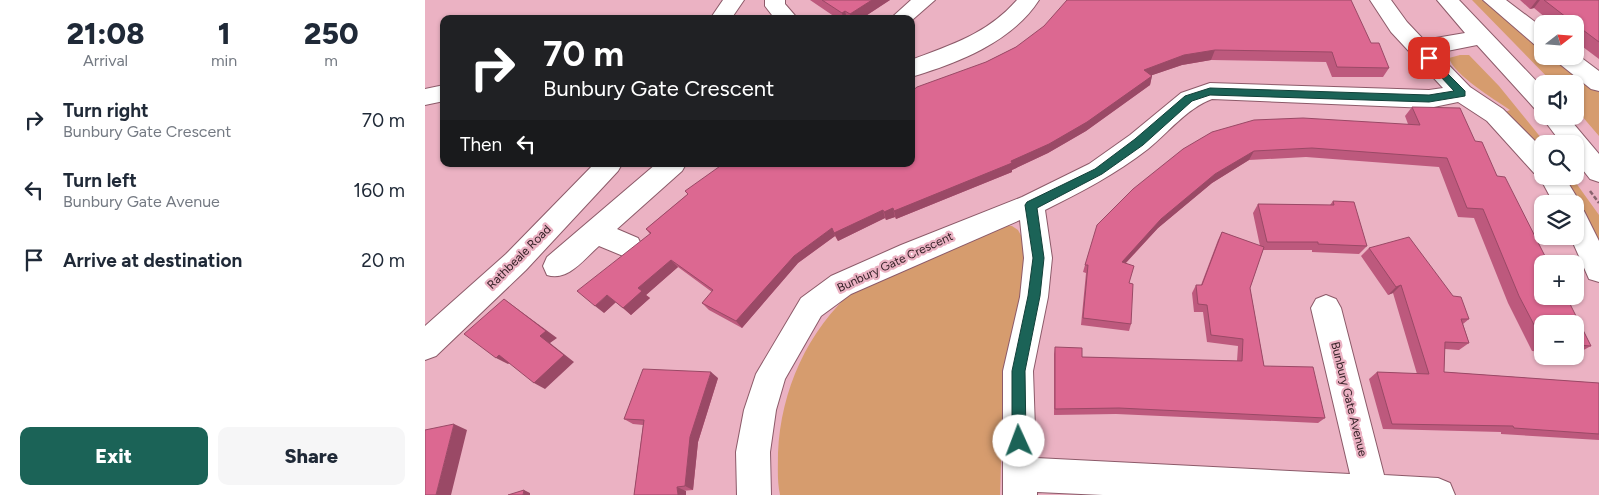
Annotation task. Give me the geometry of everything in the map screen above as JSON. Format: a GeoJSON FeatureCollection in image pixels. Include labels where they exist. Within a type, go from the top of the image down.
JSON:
{"type":"FeatureCollection","features":[{"type":"Feature","properties":{"kind":"street"},"geometry":{"type":"LineString","coordinates":[[722,15],[734,0]]}},
{"type":"Feature","properties":{"kind":"street"},"geometry":{"type":"LineString","coordinates":[[775,0],[775,6],[784,15]]}},
{"type":"Feature","properties":{"kind":"street"},"geometry":{"type":"LineString","coordinates":[[905,15],[925,0]]}},
{"type":"Feature","properties":{"kind":"street"},"geometry":{"type":"LineString","coordinates":[[915,67],[984,40],[1010,22],[1029,0]]}},
{"type":"Feature","properties":{"kind":"street"},"geometry":{"type":"LineString","coordinates":[[1380,0],[1399,27],[1462,94],[1495,115],[1534,156]]}},
{"type":"Feature","properties":{"kind":"street"},"geometry":{"type":"LineString","coordinates":[[1447,0],[1534,93]]}},
{"type":"Feature","properties":{"kind":"street"},"geometry":{"type":"LineString","coordinates":[[1493,0],[1534,33]]}},
{"type":"Feature","properties":{"kind":"street"},"geometry":{"type":"LineString","coordinates":[[1420,48],[1482,37]]}},
{"type":"Feature","properties":{"kind":"street"},"geometry":{"type":"LineString","coordinates":[[1576,65],[1599,83]]}},
{"type":"Feature","properties":{"kind":"street","name":"Bunbury Gate Crescent"},"geometry":{"type":"LineString","coordinates":[[754,495],[753,452],[765,392],[775,366],[811,307],[841,285],[999,216],[1031,205],[1098,172],[1139,142],[1189,99],[1210,91],[1429,99],[1462,94]]}},
{"type":"Feature","properties":{"kind":"street"},"geometry":{"type":"LineString","coordinates":[[425,97],[440,94]]}},
{"type":"Feature","properties":{"kind":"street"},"geometry":{"type":"LineString","coordinates":[[1560,125],[1599,172]]}},
{"type":"Feature","properties":{"kind":"street","name":"Rathbeale Road"},"geometry":{"type":"LineString","coordinates":[[425,346],[516,262],[606,167]]}},
{"type":"Feature","properties":{"kind":"street"},"geometry":{"type":"LineString","coordinates":[[557,266],[670,167]]}},
{"type":"Feature","properties":{"kind":"street"},"geometry":{"type":"LineString","coordinates":[[1031,205],[1038,258],[1034,296],[1018,371],[1021,484],[1371,490],[1438,495]]}},
{"type":"Feature","properties":{"kind":"street"},"geometry":{"type":"LineString","coordinates":[[596,232],[627,246]]}},
{"type":"Feature","properties":{"kind":"street"},"geometry":{"type":"LineString","coordinates":[[1584,238],[1599,270]]}},
{"type":"Feature","properties":{"kind":"street","name":"Bunbury Gate Avenue"},"geometry":{"type":"LineString","coordinates":[[1326,308],[1371,490]]}},
{"type":"Feature","properties":{"kind":"shaded area"},"geometry":{"type":"Polygon","coordinates":[[[1472,0],[1482,0],[1534,42],[1534,64],[1472,0]]]}},
{"type":"Feature","properties":{"kind":"shaded area"},"geometry":{"type":"Polygon","coordinates":[[[1469,55],[1499,86],[1539,135],[1534,135],[1534,146],[1503,113],[1510,110],[1466,79],[1452,65],[1449,58],[1469,55]]]}},
{"type":"Feature","properties":{"kind":"shaded area"},"geometry":{"type":"Polygon","coordinates":[[[1535,65],[1563,65],[1576,75],[1545,75],[1535,65]]]}},
{"type":"Feature","properties":{"kind":"shaded area"},"geometry":{"type":"Polygon","coordinates":[[[1584,81],[1599,92],[1599,136],[1584,118],[1584,81]]]}},
{"type":"Feature","properties":{"kind":"shaded area"},"geometry":{"type":"Polygon","coordinates":[[[1567,185],[1577,185],[1599,215],[1599,247],[1584,216],[1584,195],[1573,195],[1567,185]]]}},
{"type":"Feature","properties":{"kind":"shaded area"},"geometry":{"type":"Polygon","coordinates":[[[997,225],[1012,226],[1018,230],[1024,241],[1024,269],[1017,319],[1004,368],[1000,495],[780,495],[778,453],[785,407],[791,384],[800,363],[823,323],[855,289],[997,225]]]}},
{"type":"Feature","properties":{"kind":"building"},"geometry":{"type":"Polygon","coordinates":[[[822,0],[872,0],[850,14],[845,11],[842,13],[822,0]]]}},
{"type":"Feature","properties":{"kind":"building"},"geometry":{"type":"Polygon","coordinates":[[[1067,0],[1351,0],[1371,43],[1379,43],[1389,68],[1337,67],[1332,52],[1215,50],[1184,55],[1144,70],[1152,76],[1087,122],[1049,144],[1011,161],[1012,163],[894,211],[893,208],[884,212],[883,210],[834,233],[832,228],[794,256],[736,321],[702,303],[713,290],[671,260],[638,288],[642,291],[623,308],[607,295],[595,306],[577,291],[651,233],[646,229],[688,194],[685,191],[719,167],[915,167],[915,89],[986,62],[1016,47],[1044,26],[1067,0]]]}},
{"type":"Feature","properties":{"kind":"building"},"geometry":{"type":"Polygon","coordinates":[[[1544,0],[1599,0],[1599,42],[1584,31],[1584,15],[1563,15],[1544,0]]]}},
{"type":"Feature","properties":{"kind":"building"},"geometry":{"type":"Polygon","coordinates":[[[1412,107],[1460,108],[1475,141],[1482,142],[1497,176],[1505,177],[1534,234],[1534,245],[1539,245],[1544,255],[1534,255],[1534,305],[1570,305],[1576,315],[1534,315],[1534,325],[1519,296],[1483,209],[1467,208],[1447,158],[1312,148],[1254,151],[1215,174],[1161,219],[1122,262],[1134,266],[1129,283],[1133,284],[1131,324],[1083,318],[1088,265],[1085,265],[1097,225],[1133,189],[1183,149],[1212,132],[1254,120],[1303,118],[1420,125],[1412,107]]]}},
{"type":"Feature","properties":{"kind":"building"},"geometry":{"type":"Polygon","coordinates":[[[1333,201],[1354,202],[1367,246],[1318,244],[1318,242],[1267,242],[1258,204],[1334,205],[1333,201]]]}},
{"type":"Feature","properties":{"kind":"building"},"geometry":{"type":"Polygon","coordinates":[[[1222,232],[1264,247],[1250,288],[1264,366],[1313,367],[1325,418],[1119,408],[1055,409],[1055,347],[1082,348],[1082,357],[1242,361],[1243,339],[1211,335],[1207,305],[1198,304],[1196,285],[1202,285],[1222,232]]]}},
{"type":"Feature","properties":{"kind":"building"},"geometry":{"type":"Polygon","coordinates":[[[1409,237],[1453,296],[1461,297],[1469,319],[1461,319],[1469,343],[1445,342],[1444,372],[1599,383],[1599,434],[1514,428],[1513,426],[1392,424],[1377,372],[1429,374],[1401,285],[1396,287],[1369,248],[1409,237]]]}},
{"type":"Feature","properties":{"kind":"building"},"geometry":{"type":"Polygon","coordinates":[[[504,299],[546,331],[540,336],[564,355],[534,383],[499,355],[496,358],[464,334],[504,299]]]}},
{"type":"Feature","properties":{"kind":"building"},"geometry":{"type":"Polygon","coordinates":[[[1584,332],[1591,346],[1584,346],[1584,332]]]}},
{"type":"Feature","properties":{"kind":"building"},"geometry":{"type":"Polygon","coordinates":[[[643,369],[711,372],[690,437],[685,486],[677,487],[678,495],[634,495],[644,420],[624,419],[643,369]]]}},
{"type":"Feature","properties":{"kind":"building"},"geometry":{"type":"Polygon","coordinates":[[[454,424],[436,495],[425,495],[425,430],[454,424]]]}},
{"type":"Feature","properties":{"kind":"building"},"geometry":{"type":"Polygon","coordinates":[[[524,490],[523,495],[508,495],[524,490]]]}},
{"type":"Feature","properties":{"kind":"route"},"geometry":{"type":"LineString","coordinates":[[1019,441],[1018,371],[1034,296],[1038,258],[1031,205],[1098,172],[1139,142],[1189,99],[1210,91],[1429,99],[1462,94],[1429,58]]}}]}
